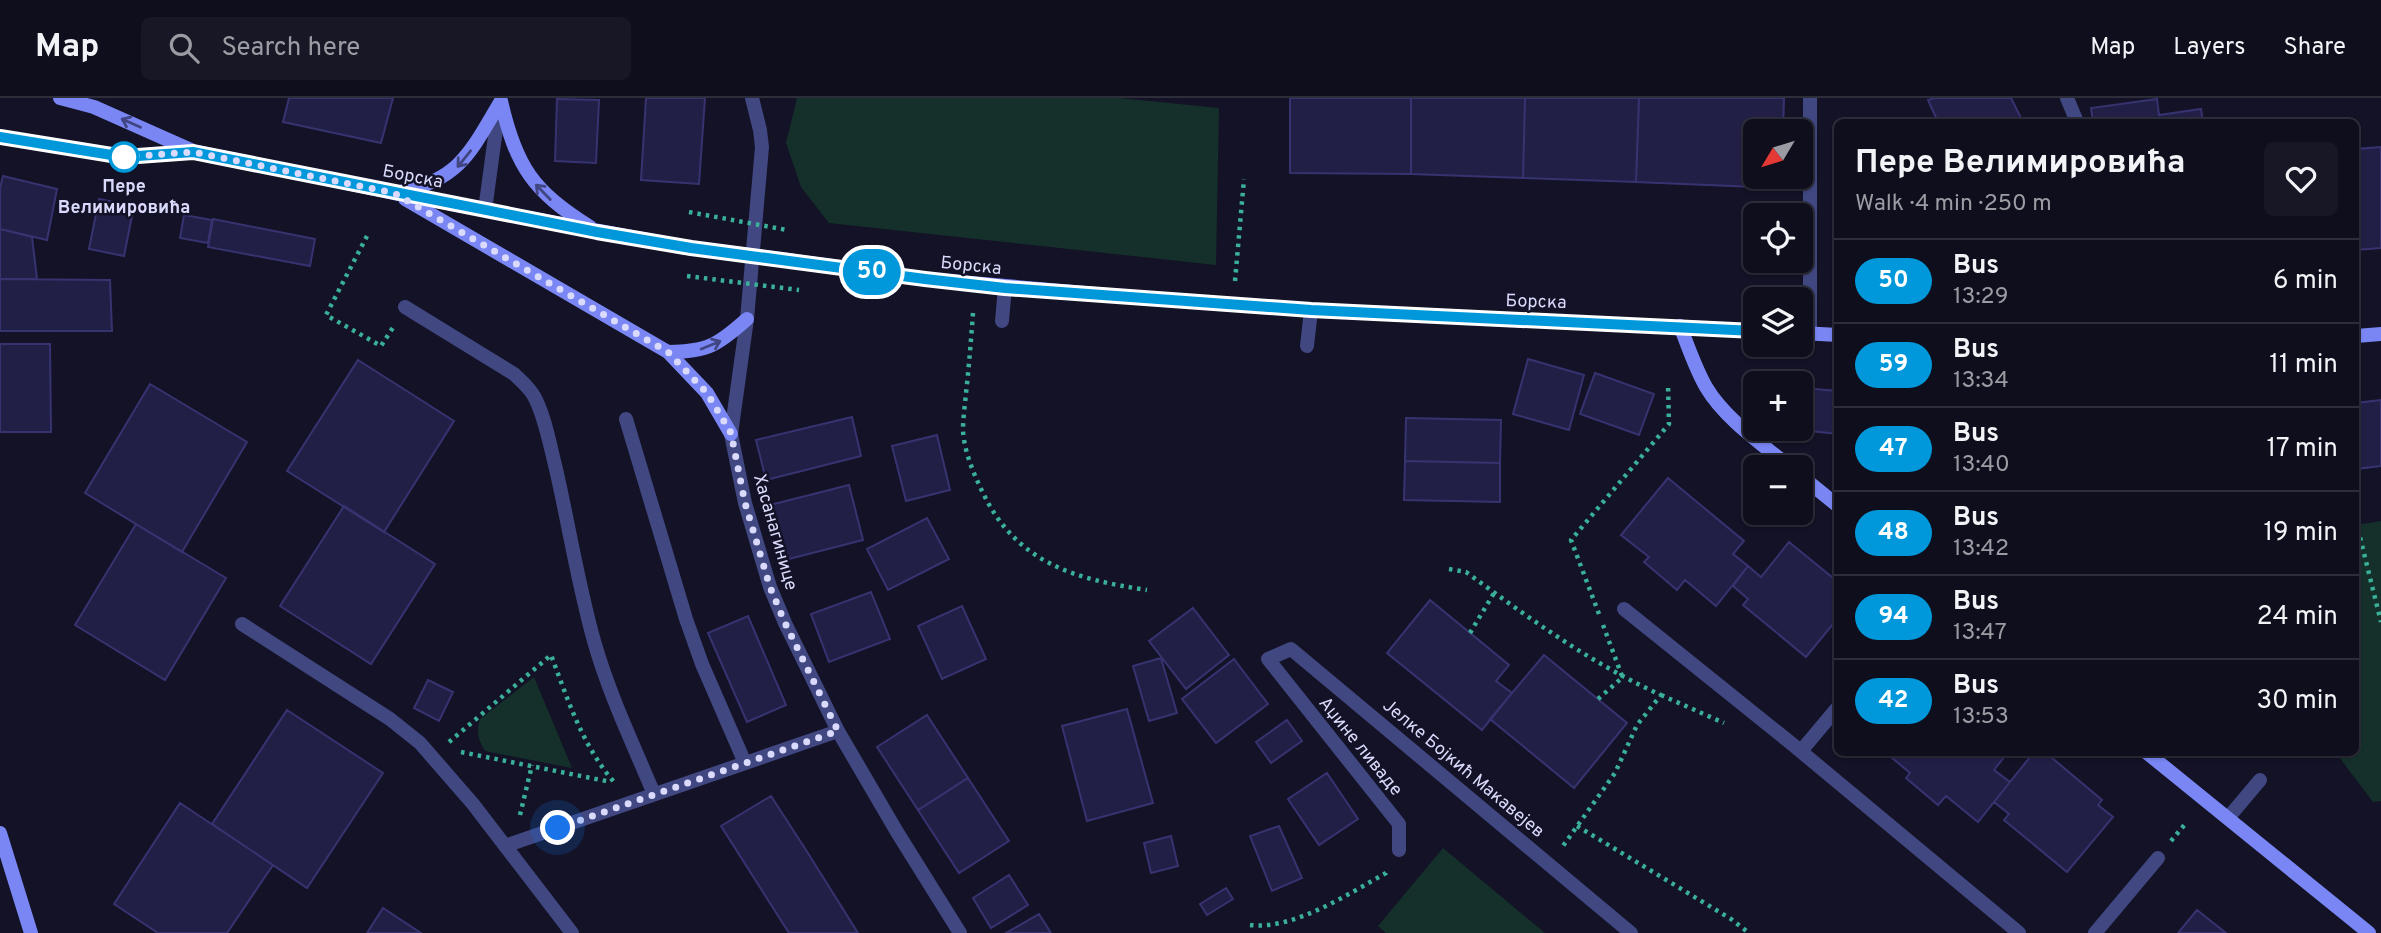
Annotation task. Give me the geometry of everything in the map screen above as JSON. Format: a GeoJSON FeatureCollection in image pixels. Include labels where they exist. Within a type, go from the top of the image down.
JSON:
{"type":"FeatureCollection","features":[{"type":"Feature","properties":{"kind":"main road","name":"Борска"},"geometry":{"type":"LineString","coordinates":[[60,98],[94,107],[193,152],[394,193],[691,248],[1005,288],[1311,310],[1743,330]]}},
{"type":"Feature","properties":{"kind":"main road"},"geometry":{"type":"LineString","coordinates":[[394,193],[439,180],[453,171],[470,151],[501,100]]}},
{"type":"Feature","properties":{"kind":"main road"},"geometry":{"type":"LineString","coordinates":[[501,100],[516,154],[537,187],[560,208],[597,232]]}},
{"type":"Feature","properties":{"kind":"main road","name":"Борска"},"geometry":{"type":"LineString","coordinates":[[0,137],[124,157],[193,152]]}},
{"type":"Feature","properties":{"kind":"main road"},"geometry":{"type":"LineString","coordinates":[[394,193],[668,352],[707,393],[731,433]]}},
{"type":"Feature","properties":{"kind":"main road"},"geometry":{"type":"LineString","coordinates":[[668,352],[691,352],[712,346],[724,340],[747,320]]}},
{"type":"Feature","properties":{"kind":"main road"},"geometry":{"type":"LineString","coordinates":[[1680,326],[1699,372],[1716,401],[1777,455]]}},
{"type":"Feature","properties":{"kind":"main road"},"geometry":{"type":"LineString","coordinates":[[1813,333],[1834,335]]}},
{"type":"Feature","properties":{"kind":"main road"},"geometry":{"type":"LineString","coordinates":[[2359,336],[2381,334]]}},
{"type":"Feature","properties":{"kind":"main road"},"geometry":{"type":"LineString","coordinates":[[1813,486],[1834,503]]}},
{"type":"Feature","properties":{"kind":"main road"},"geometry":{"type":"LineString","coordinates":[[2151,756],[2368,933]]}},
{"type":"Feature","properties":{"kind":"main road"},"geometry":{"type":"LineString","coordinates":[[0,833],[31,933]]}},
{"type":"Feature","properties":{"kind":"street","name":"Хасанагинице"},"geometry":{"type":"LineString","coordinates":[[752,98],[762,147],[747,320],[731,433],[745,503],[770,587],[838,731],[960,933]]}},
{"type":"Feature","properties":{"kind":"street"},"geometry":{"type":"LineString","coordinates":[[1806,287],[1810,98]]}},
{"type":"Feature","properties":{"kind":"street"},"geometry":{"type":"LineString","coordinates":[[2067,98],[2076,119]]}},
{"type":"Feature","properties":{"kind":"street"},"geometry":{"type":"LineString","coordinates":[[485,210],[501,100]]}},
{"type":"Feature","properties":{"kind":"street"},"geometry":{"type":"LineString","coordinates":[[1002,321],[1005,288]]}},
{"type":"Feature","properties":{"kind":"street"},"geometry":{"type":"LineString","coordinates":[[405,307],[514,374],[535,398],[549,439],[594,642],[609,686],[654,794]]}},
{"type":"Feature","properties":{"kind":"street"},"geometry":{"type":"LineString","coordinates":[[1307,346],[1311,310]]}},
{"type":"Feature","properties":{"kind":"street"},"geometry":{"type":"LineString","coordinates":[[626,419],[686,619],[702,664],[745,763]]}},
{"type":"Feature","properties":{"kind":"street"},"geometry":{"type":"LineString","coordinates":[[1625,610],[1801,751],[2018,933]]}},
{"type":"Feature","properties":{"kind":"street"},"geometry":{"type":"LineString","coordinates":[[242,624],[438,752],[572,933]]}},
{"type":"Feature","properties":{"kind":"street","name":"Јелке Бојкић Макавејев"},"geometry":{"type":"LineString","coordinates":[[1268,659],[1291,649],[1631,933]]}},
{"type":"Feature","properties":{"kind":"street","name":"Аџине ливаде"},"geometry":{"type":"LineString","coordinates":[[1268,659],[1399,824],[1399,850]]}},
{"type":"Feature","properties":{"kind":"street"},"geometry":{"type":"LineString","coordinates":[[1801,751],[1834,712]]}},
{"type":"Feature","properties":{"kind":"street"},"geometry":{"type":"LineString","coordinates":[[508,845],[838,731]]}},
{"type":"Feature","properties":{"kind":"street"},"geometry":{"type":"LineString","coordinates":[[2228,818],[2260,780]]}},
{"type":"Feature","properties":{"kind":"street"},"geometry":{"type":"LineString","coordinates":[[2095,933],[2158,858]]}},
{"type":"Feature","properties":{"kind":"path"},"geometry":{"type":"LineString","coordinates":[[1235,285],[1244,179]]}},
{"type":"Feature","properties":{"kind":"path"},"geometry":{"type":"LineString","coordinates":[[689,212],[786,230]]}},
{"type":"Feature","properties":{"kind":"path"},"geometry":{"type":"LineString","coordinates":[[367,236],[326,315],[381,346],[405,307]]}},
{"type":"Feature","properties":{"kind":"path"},"geometry":{"type":"LineString","coordinates":[[687,276],[799,290]]}},
{"type":"Feature","properties":{"kind":"path"},"geometry":{"type":"LineString","coordinates":[[973,313],[963,430],[971,468],[986,501],[1005,529],[1022,547],[1037,557],[1100,583],[1147,590]]}},
{"type":"Feature","properties":{"kind":"path"},"geometry":{"type":"LineString","coordinates":[[1623,677],[1571,540],[1669,424],[1668,384]]}},
{"type":"Feature","properties":{"kind":"path"},"geometry":{"type":"LineString","coordinates":[[2359,533],[2381,622]]}},
{"type":"Feature","properties":{"kind":"path"},"geometry":{"type":"LineString","coordinates":[[1449,569],[1466,572],[1553,636],[1623,677],[1661,695],[1637,724],[1615,773],[1549,865]]}},
{"type":"Feature","properties":{"kind":"path"},"geometry":{"type":"LineString","coordinates":[[1470,633],[1494,593]]}},
{"type":"Feature","properties":{"kind":"path"},"geometry":{"type":"LineString","coordinates":[[551,654],[586,743],[615,783],[532,765],[438,752],[551,654]]}},
{"type":"Feature","properties":{"kind":"path"},"geometry":{"type":"LineString","coordinates":[[1598,699],[1623,677]]}},
{"type":"Feature","properties":{"kind":"path"},"geometry":{"type":"LineString","coordinates":[[508,845],[532,765]]}},
{"type":"Feature","properties":{"kind":"path"},"geometry":{"type":"LineString","coordinates":[[1577,826],[1731,919],[1749,933]]}},
{"type":"Feature","properties":{"kind":"path"},"geometry":{"type":"LineString","coordinates":[[1254,933],[1250,925],[1265,927],[1293,920],[1386,873],[1399,850]]}},
{"type":"Feature","properties":{"kind":"green space"},"geometry":{"type":"Polygon","coordinates":[[[797,98],[1119,98],[1219,108],[1216,265],[829,223],[801,187],[786,143],[797,98]]]}},
{"type":"Feature","properties":{"kind":"green space"},"geometry":{"type":"Polygon","coordinates":[[[2381,521],[2381,801],[2373,802],[2338,756],[2359,756],[2359,525],[2381,521]]]}},
{"type":"Feature","properties":{"kind":"green space"},"geometry":{"type":"Polygon","coordinates":[[[534,677],[572,768],[485,751],[481,743],[478,732],[480,719],[534,677]]]}},
{"type":"Feature","properties":{"kind":"green space"},"geometry":{"type":"Polygon","coordinates":[[[1443,848],[1545,933],[1386,933],[1378,926],[1443,848]]]}},
{"type":"Feature","properties":{"kind":"building"},"geometry":{"type":"Polygon","coordinates":[[[289,98],[393,98],[381,143],[283,122],[289,98]]]}},
{"type":"Feature","properties":{"kind":"building"},"geometry":{"type":"Polygon","coordinates":[[[646,98],[705,98],[699,184],[641,180],[646,98]]]}},
{"type":"Feature","properties":{"kind":"building"},"geometry":{"type":"Polygon","coordinates":[[[1290,98],[1411,98],[1411,174],[1290,173],[1290,98]]]}},
{"type":"Feature","properties":{"kind":"building"},"geometry":{"type":"Polygon","coordinates":[[[1411,98],[1525,98],[1523,178],[1411,174],[1411,98]]]}},
{"type":"Feature","properties":{"kind":"building"},"geometry":{"type":"Polygon","coordinates":[[[1525,98],[1639,98],[1636,182],[1523,178],[1525,98]]]}},
{"type":"Feature","properties":{"kind":"building"},"geometry":{"type":"Polygon","coordinates":[[[1639,98],[1784,98],[1783,119],[1743,119],[1743,186],[1636,182],[1639,98]]]}},
{"type":"Feature","properties":{"kind":"building"},"geometry":{"type":"Polygon","coordinates":[[[2011,98],[2022,119],[1937,119],[1928,100],[2011,98]]]}},
{"type":"Feature","properties":{"kind":"building"},"geometry":{"type":"Polygon","coordinates":[[[557,99],[599,100],[596,163],[555,161],[557,99]]]}},
{"type":"Feature","properties":{"kind":"building"},"geometry":{"type":"Polygon","coordinates":[[[2157,99],[2159,115],[2201,109],[2203,119],[2093,119],[2091,108],[2157,99]]]}},
{"type":"Feature","properties":{"kind":"building"},"geometry":{"type":"Polygon","coordinates":[[[2381,147],[2381,248],[2359,250],[2359,149],[2381,147]]]}},
{"type":"Feature","properties":{"kind":"building"},"geometry":{"type":"Polygon","coordinates":[[[3,176],[57,189],[47,240],[0,229],[0,188],[3,176]]]}},
{"type":"Feature","properties":{"kind":"building"},"geometry":{"type":"Polygon","coordinates":[[[99,199],[134,206],[124,256],[89,249],[99,199]]]}},
{"type":"Feature","properties":{"kind":"building"},"geometry":{"type":"Polygon","coordinates":[[[184,215],[212,220],[208,243],[180,238],[184,215]]]}},
{"type":"Feature","properties":{"kind":"building"},"geometry":{"type":"Polygon","coordinates":[[[213,219],[315,239],[310,266],[208,247],[213,219]]]}},
{"type":"Feature","properties":{"kind":"building"},"geometry":{"type":"Polygon","coordinates":[[[0,229],[32,237],[37,279],[0,279],[0,229]]]}},
{"type":"Feature","properties":{"kind":"building"},"geometry":{"type":"Polygon","coordinates":[[[0,279],[110,280],[112,331],[0,331],[0,279]]]}},
{"type":"Feature","properties":{"kind":"building"},"geometry":{"type":"Polygon","coordinates":[[[0,344],[50,344],[51,432],[0,432],[0,344]]]}},
{"type":"Feature","properties":{"kind":"building"},"geometry":{"type":"Polygon","coordinates":[[[1528,359],[1584,375],[1569,430],[1513,414],[1528,359]]]}},
{"type":"Feature","properties":{"kind":"building"},"geometry":{"type":"Polygon","coordinates":[[[358,360],[454,421],[384,532],[287,471],[358,360]]]}},
{"type":"Feature","properties":{"kind":"building"},"geometry":{"type":"Polygon","coordinates":[[[1595,373],[1654,394],[1639,435],[1580,414],[1595,373]]]}},
{"type":"Feature","properties":{"kind":"building"},"geometry":{"type":"Polygon","coordinates":[[[150,384],[247,442],[182,552],[85,493],[150,384]]]}},
{"type":"Feature","properties":{"kind":"building"},"geometry":{"type":"Polygon","coordinates":[[[1814,389],[1834,391],[1834,434],[1813,431],[1814,389]]]}},
{"type":"Feature","properties":{"kind":"building"},"geometry":{"type":"Polygon","coordinates":[[[2381,400],[2381,466],[2359,469],[2359,403],[2381,400]]]}},
{"type":"Feature","properties":{"kind":"building"},"geometry":{"type":"Polygon","coordinates":[[[852,417],[861,456],[766,480],[756,440],[852,417]]]}},
{"type":"Feature","properties":{"kind":"building"},"geometry":{"type":"Polygon","coordinates":[[[1406,418],[1501,420],[1500,463],[1405,461],[1406,418]]]}},
{"type":"Feature","properties":{"kind":"building"},"geometry":{"type":"Polygon","coordinates":[[[937,435],[950,490],[906,501],[892,446],[937,435]]]}},
{"type":"Feature","properties":{"kind":"building"},"geometry":{"type":"Polygon","coordinates":[[[1405,461],[1500,463],[1500,502],[1404,500],[1405,461]]]}},
{"type":"Feature","properties":{"kind":"building"},"geometry":{"type":"Polygon","coordinates":[[[1668,478],[1744,541],[1733,554],[1748,566],[1716,606],[1685,580],[1677,590],[1644,562],[1649,557],[1621,535],[1668,478]]]}},
{"type":"Feature","properties":{"kind":"building"},"geometry":{"type":"Polygon","coordinates":[[[849,485],[863,540],[785,560],[770,505],[849,485]]]}},
{"type":"Feature","properties":{"kind":"building"},"geometry":{"type":"Polygon","coordinates":[[[344,506],[435,564],[371,664],[280,606],[344,506]]]}},
{"type":"Feature","properties":{"kind":"building"},"geometry":{"type":"Polygon","coordinates":[[[927,518],[949,559],[888,590],[867,549],[927,518]]]}},
{"type":"Feature","properties":{"kind":"building"},"geometry":{"type":"Polygon","coordinates":[[[136,524],[226,578],[165,680],[75,625],[136,524]]]}},
{"type":"Feature","properties":{"kind":"building"},"geometry":{"type":"Polygon","coordinates":[[[1789,542],[1834,579],[1834,623],[1806,657],[1743,605],[1748,599],[1733,586],[1748,566],[1761,577],[1789,542]]]}},
{"type":"Feature","properties":{"kind":"building"},"geometry":{"type":"Polygon","coordinates":[[[871,592],[890,639],[829,662],[811,614],[871,592]]]}},
{"type":"Feature","properties":{"kind":"building"},"geometry":{"type":"Polygon","coordinates":[[[1430,600],[1509,665],[1496,681],[1512,693],[1482,730],[1387,653],[1430,600]]]}},
{"type":"Feature","properties":{"kind":"building"},"geometry":{"type":"Polygon","coordinates":[[[962,606],[986,659],[942,679],[918,626],[962,606]]]}},
{"type":"Feature","properties":{"kind":"building"},"geometry":{"type":"Polygon","coordinates":[[[1193,608],[1229,655],[1186,689],[1149,641],[1193,608]]]}},
{"type":"Feature","properties":{"kind":"building"},"geometry":{"type":"Polygon","coordinates":[[[748,616],[786,705],[747,722],[708,633],[748,616]]]}},
{"type":"Feature","properties":{"kind":"building"},"geometry":{"type":"Polygon","coordinates":[[[1544,655],[1627,723],[1574,788],[1490,719],[1544,655]]]}},
{"type":"Feature","properties":{"kind":"building"},"geometry":{"type":"Polygon","coordinates":[[[1161,658],[1177,713],[1149,721],[1133,666],[1161,658]]]}},
{"type":"Feature","properties":{"kind":"building"},"geometry":{"type":"Polygon","coordinates":[[[1234,659],[1268,704],[1216,743],[1182,699],[1234,659]]]}},
{"type":"Feature","properties":{"kind":"building"},"geometry":{"type":"Polygon","coordinates":[[[428,680],[453,692],[439,721],[414,708],[428,680]]]}},
{"type":"Feature","properties":{"kind":"building"},"geometry":{"type":"Polygon","coordinates":[[[1127,709],[1153,803],[1087,821],[1062,726],[1127,709]]]}},
{"type":"Feature","properties":{"kind":"building"},"geometry":{"type":"Polygon","coordinates":[[[287,710],[383,773],[307,888],[212,824],[287,710]]]}},
{"type":"Feature","properties":{"kind":"building"},"geometry":{"type":"Polygon","coordinates":[[[927,715],[968,778],[918,810],[877,747],[927,715]]]}},
{"type":"Feature","properties":{"kind":"building"},"geometry":{"type":"Polygon","coordinates":[[[1287,720],[1302,741],[1271,763],[1256,742],[1287,720]]]}},
{"type":"Feature","properties":{"kind":"building"},"geometry":{"type":"Polygon","coordinates":[[[1890,756],[2005,756],[1994,770],[2010,782],[1978,822],[1946,796],[1938,805],[1906,778],[1910,773],[1890,756]]]}},
{"type":"Feature","properties":{"kind":"building"},"geometry":{"type":"Polygon","coordinates":[[[2031,756],[2050,756],[2102,800],[2098,805],[2113,817],[2067,872],[2004,820],[2009,814],[1994,802],[2031,756]]]}},
{"type":"Feature","properties":{"kind":"building"},"geometry":{"type":"Polygon","coordinates":[[[1327,773],[1358,819],[1319,845],[1288,799],[1327,773]]]}},
{"type":"Feature","properties":{"kind":"building"},"geometry":{"type":"Polygon","coordinates":[[[968,778],[1009,841],[959,873],[918,810],[968,778]]]}},
{"type":"Feature","properties":{"kind":"building"},"geometry":{"type":"Polygon","coordinates":[[[771,796],[858,933],[789,933],[721,826],[771,796]]]}},
{"type":"Feature","properties":{"kind":"building"},"geometry":{"type":"Polygon","coordinates":[[[180,803],[273,865],[227,933],[158,933],[114,904],[180,803]]]}},
{"type":"Feature","properties":{"kind":"building"},"geometry":{"type":"Polygon","coordinates":[[[1279,826],[1302,878],[1272,891],[1250,836],[1279,826]]]}},
{"type":"Feature","properties":{"kind":"building"},"geometry":{"type":"Polygon","coordinates":[[[1171,836],[1178,866],[1151,873],[1144,843],[1171,836]]]}},
{"type":"Feature","properties":{"kind":"building"},"geometry":{"type":"Polygon","coordinates":[[[1009,875],[1028,905],[991,928],[973,898],[1009,875]]]}},
{"type":"Feature","properties":{"kind":"building"},"geometry":{"type":"Polygon","coordinates":[[[1226,888],[1233,899],[1207,915],[1200,904],[1226,888]]]}},
{"type":"Feature","properties":{"kind":"building"},"geometry":{"type":"Polygon","coordinates":[[[383,908],[421,933],[367,933],[383,908]]]}},
{"type":"Feature","properties":{"kind":"building"},"geometry":{"type":"Polygon","coordinates":[[[2197,910],[2226,933],[2178,933],[2197,910]]]}},
{"type":"Feature","properties":{"kind":"building"},"geometry":{"type":"Polygon","coordinates":[[[1039,914],[1051,933],[1006,933],[1039,914]]]}},
{"type":"Feature","properties":{"kind":"bus line","name":"50"},"geometry":{"type":"LineString","coordinates":[[0,137],[124,157],[193,152],[312,174],[394,193],[691,248],[1005,288],[1311,310],[1743,330]]}},
{"type":"Feature","properties":{"kind":"place","name":"Пере Велимировића"},"geometry":{"type":"Point","coordinates":[124,157]}},
{"type":"Feature","properties":{"kind":"route"},"geometry":{"type":"LineString","coordinates":[[124,157],[193,152],[312,174],[394,193],[668,352],[707,393],[731,433],[755,543],[770,587],[838,731],[558,828]]}}]}
